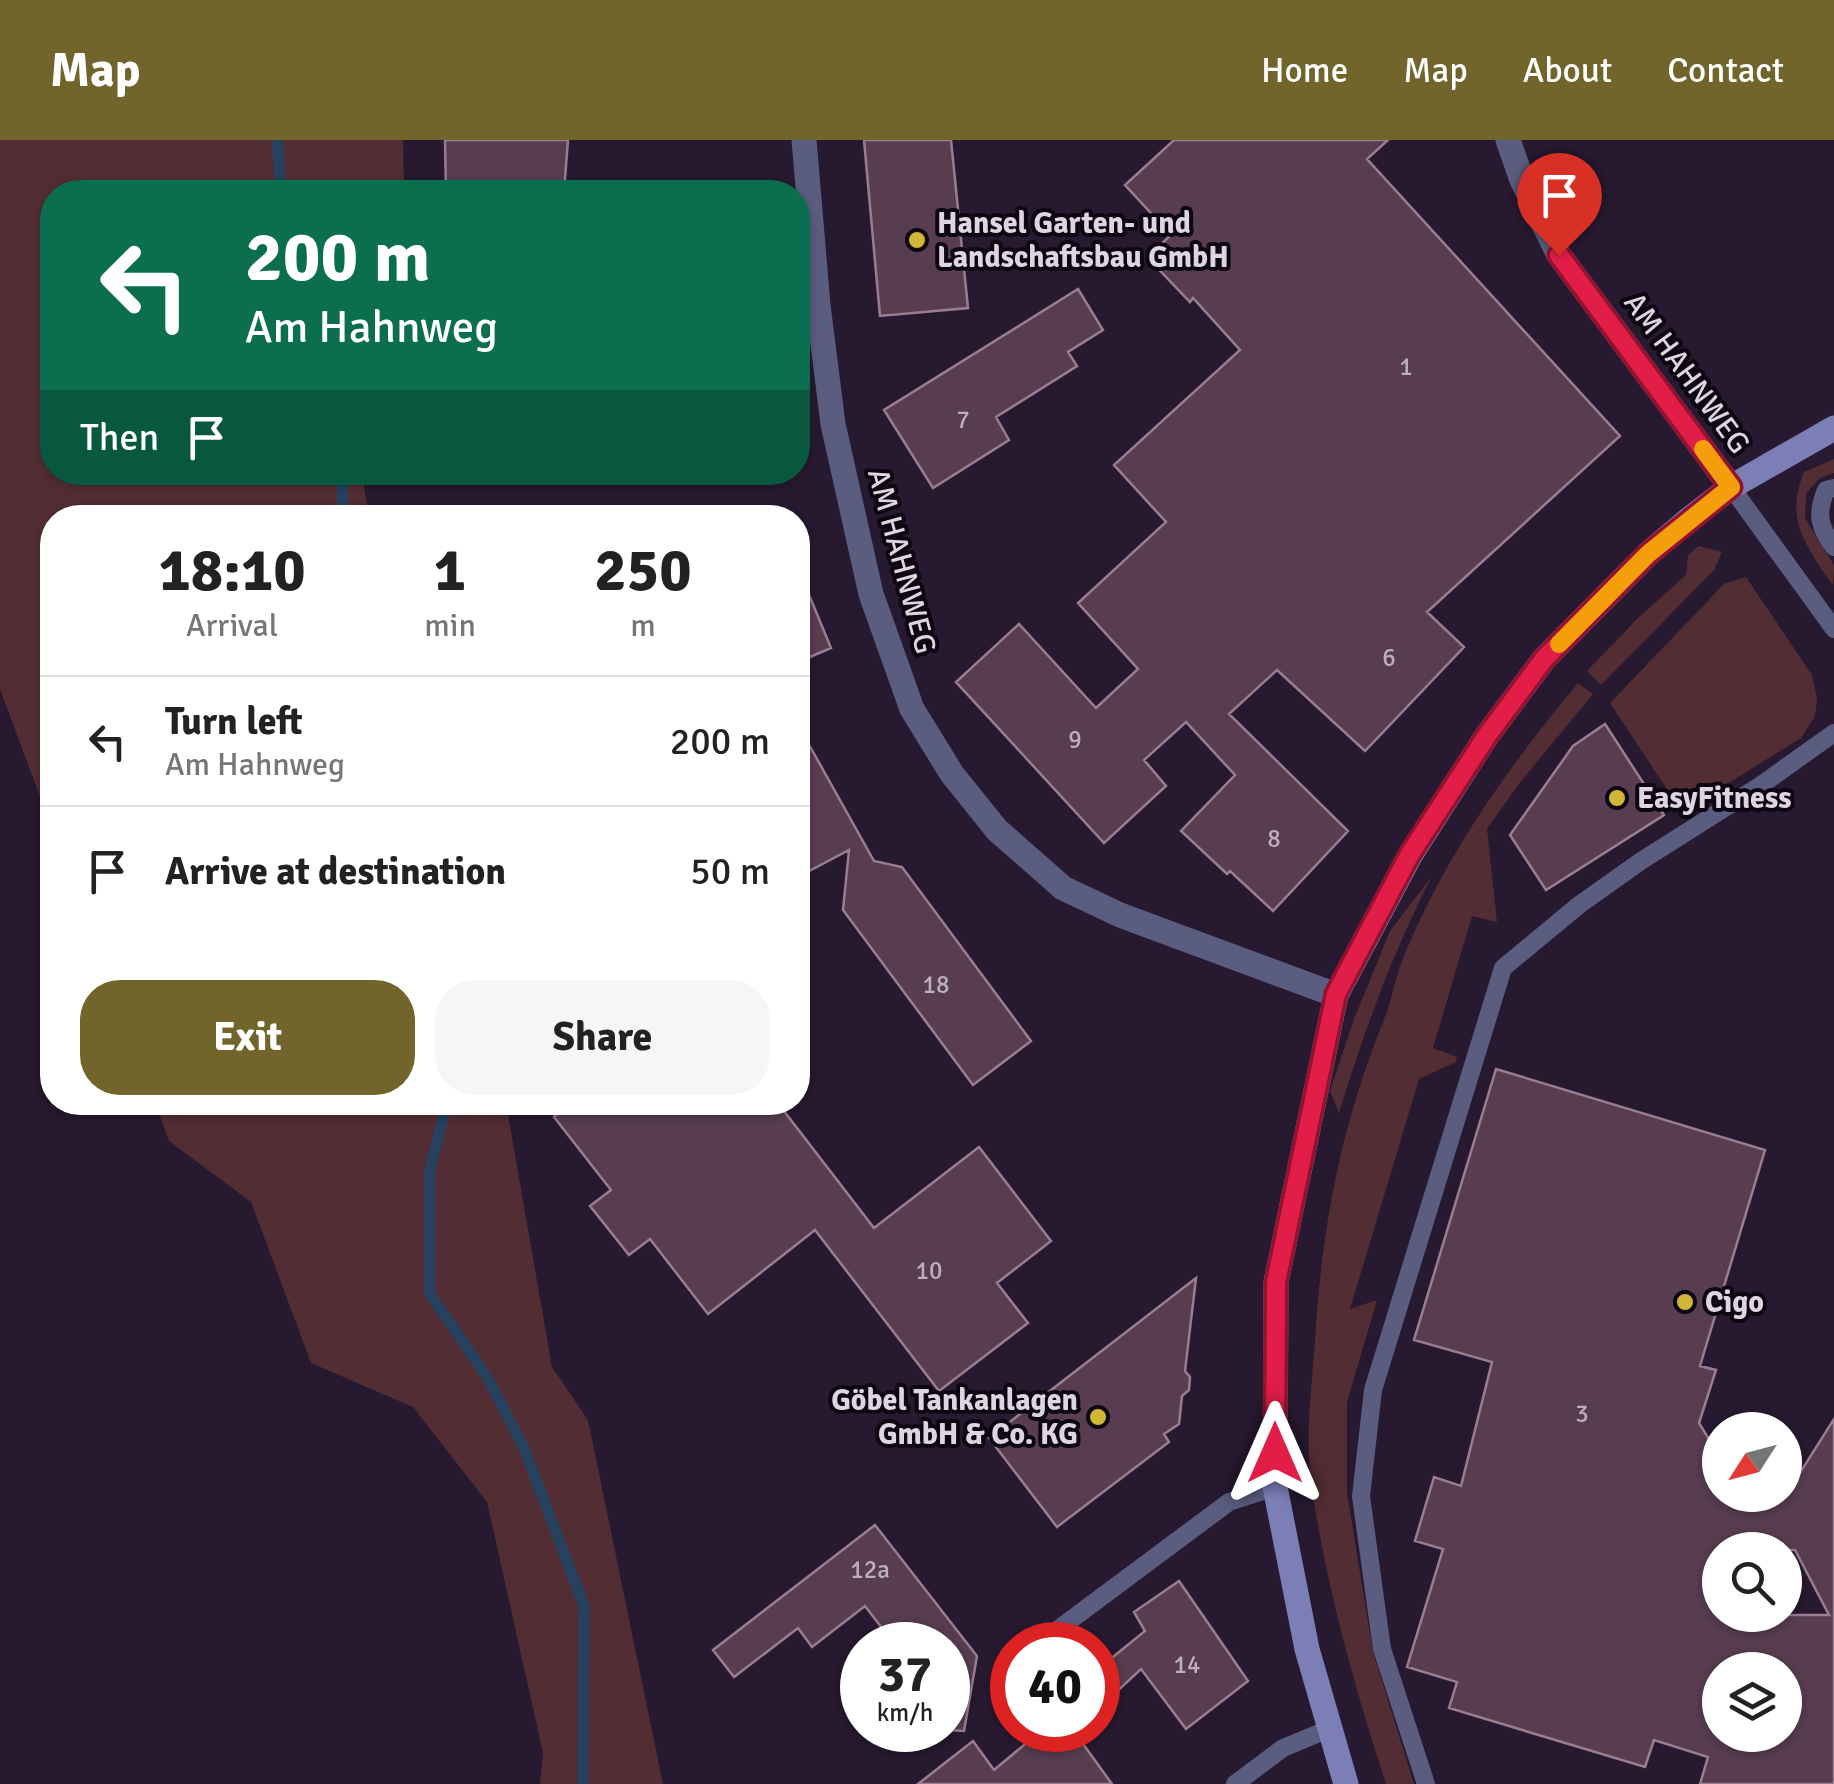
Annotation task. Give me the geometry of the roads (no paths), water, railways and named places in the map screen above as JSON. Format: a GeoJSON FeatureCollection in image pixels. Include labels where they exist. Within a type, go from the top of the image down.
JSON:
{"type":"FeatureCollection","features":[{"type":"Feature","properties":{"kind":"street","name":"AM HAHNWEG"},"geometry":{"type":"LineString","coordinates":[[804,140],[807,180]]}},
{"type":"Feature","properties":{"kind":"street","name":"AM HAHNWEG"},"geometry":{"type":"LineString","coordinates":[[1508,140],[1522,180],[1559,255],[1731,487]]}},
{"type":"Feature","properties":{"kind":"street","name":"AM HAHNWEG"},"geometry":{"type":"LineString","coordinates":[[810,211],[834,424],[871,594],[912,710],[952,774],[997,830],[1063,888],[1120,915],[1336,994]]}},
{"type":"Feature","properties":{"kind":"street"},"geometry":{"type":"LineString","coordinates":[[1346,1784],[1307,1650],[1275,1487],[1276,1282],[1336,994],[1410,854],[1486,737],[1544,659],[1648,554],[1731,487],[1834,428]]}},
{"type":"Feature","properties":{"kind":"lane"},"geometry":{"type":"LineString","coordinates":[[1731,487],[1834,628]]}},
{"type":"Feature","properties":{"kind":"lane"},"geometry":{"type":"LineString","coordinates":[[1834,488],[1826,490],[1818,507],[1821,530],[1834,547]]}},
{"type":"Feature","properties":{"kind":"lane"},"geometry":{"type":"LineString","coordinates":[[1426,1784],[1382,1650],[1361,1496],[1372,1390],[1503,968],[1594,894],[1834,733]]}},
{"type":"Feature","properties":{"kind":"lane"},"geometry":{"type":"LineString","coordinates":[[1068,1622],[1229,1502],[1275,1487]]}},
{"type":"Feature","properties":{"kind":"lane"},"geometry":{"type":"LineString","coordinates":[[1235,1784],[1282,1748],[1330,1729]]}},
{"type":"Feature","properties":{"kind":"waterway"},"geometry":{"type":"LineString","coordinates":[[277,140],[280,180]]}},
{"type":"Feature","properties":{"kind":"waterway"},"geometry":{"type":"LineString","coordinates":[[342,505],[343,485]]}},
{"type":"Feature","properties":{"kind":"waterway"},"geometry":{"type":"LineString","coordinates":[[444,1115],[430,1169],[430,1294],[487,1377],[524,1448],[584,1606],[583,1784]]}},
{"type":"Feature","properties":{"kind":"place","name":"Hansel Garten- und Landschaftsbau GmbH"},"geometry":{"type":"Point","coordinates":[917,240]}},
{"type":"Feature","properties":{"kind":"place","name":"EasyFitness"},"geometry":{"type":"Point","coordinates":[1617,798]}},
{"type":"Feature","properties":{"kind":"place","name":"Cigo"},"geometry":{"type":"Point","coordinates":[1685,1302]}},
{"type":"Feature","properties":{"kind":"place","name":"Göbel Tankanlagen GmbH & Co. KG"},"geometry":{"type":"Point","coordinates":[1098,1417]}}]}
